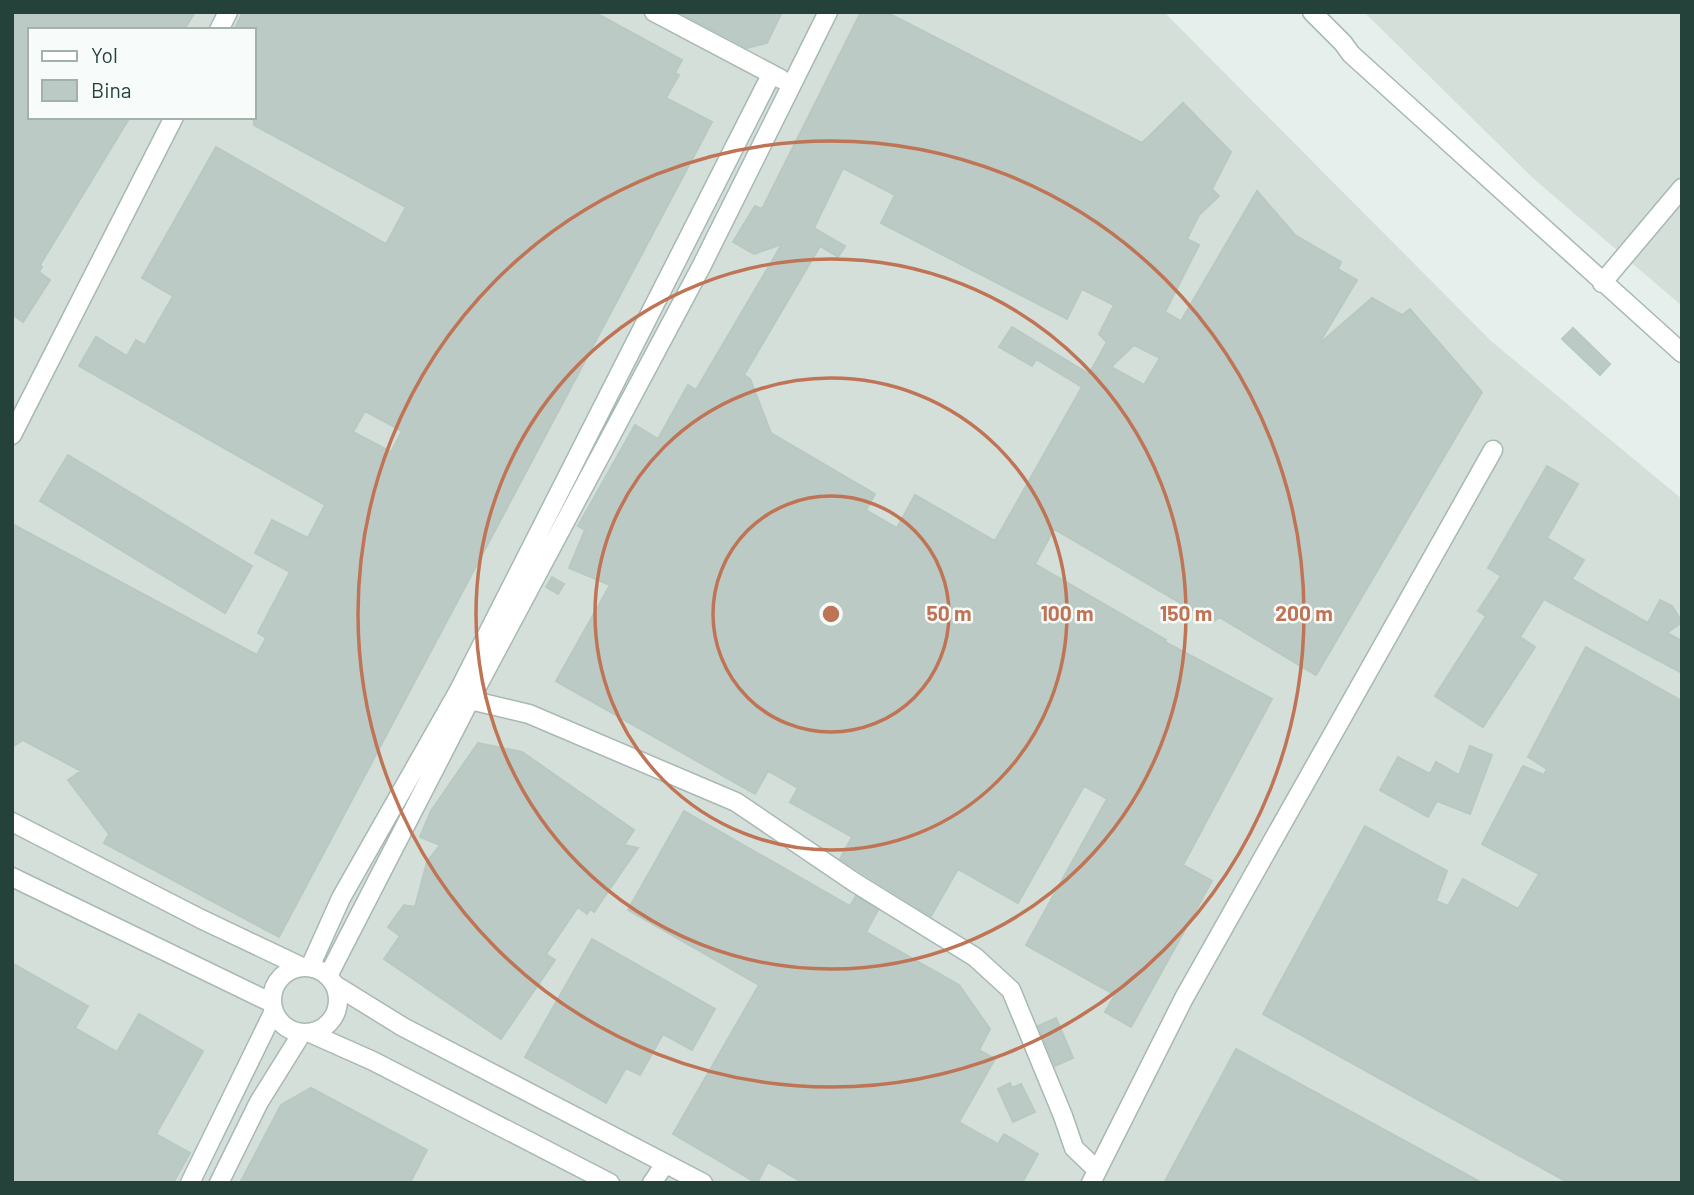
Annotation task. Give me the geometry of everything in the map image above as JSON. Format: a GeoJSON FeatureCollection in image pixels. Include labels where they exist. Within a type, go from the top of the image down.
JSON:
{"type":"FeatureCollection","features":[{"type":"Feature","properties":{"kind":"street"},"geometry":{"type":"LineString","coordinates":[[220,28],[228,12]]}},
{"type":"Feature","properties":{"kind":"street"},"geometry":{"type":"LineString","coordinates":[[654,12],[771,75],[793,84]]}},
{"type":"Feature","properties":{"kind":"street"},"geometry":{"type":"LineString","coordinates":[[190,1183],[273,1007],[273,992],[284,975],[306,967],[341,898],[464,696],[701,267],[828,12]]}},
{"type":"Feature","properties":{"kind":"street"},"geometry":{"type":"LineString","coordinates":[[1312,12],[1351,54],[1682,353]]}},
{"type":"Feature","properties":{"kind":"street"},"geometry":{"type":"LineString","coordinates":[[219,1183],[259,1102],[306,1033],[320,1030],[334,1015],[338,995],[332,981],[464,696],[771,75]]}},
{"type":"Feature","properties":{"kind":"street"},"geometry":{"type":"LineString","coordinates":[[12,435],[173,119]]}},
{"type":"Feature","properties":{"kind":"street"},"geometry":{"type":"LineString","coordinates":[[1602,283],[1682,188]]}},
{"type":"Feature","properties":{"kind":"street"},"geometry":{"type":"LineString","coordinates":[[464,696],[529,714],[736,802],[855,883],[975,957],[1012,990],[1074,1148],[1094,1176],[1185,998],[1493,450]]}},
{"type":"Feature","properties":{"kind":"street"},"geometry":{"type":"LineString","coordinates":[[12,822],[201,919],[306,967],[320,970],[332,981],[403,1027],[704,1183]]}},
{"type":"Feature","properties":{"kind":"street"},"geometry":{"type":"LineString","coordinates":[[12,877],[273,1007],[285,1026],[373,1061],[610,1183]]}},
{"type":"Feature","properties":{"kind":"street"},"geometry":{"type":"LineString","coordinates":[[652,1183],[665,1164]]}},
{"type":"Feature","properties":{"kind":"shaded area"},"geometry":{"type":"Polygon","coordinates":[[[12,12],[1164,12],[1491,341],[1682,499],[1682,1183],[12,1183],[12,12]]]}},
{"type":"Feature","properties":{"kind":"shaded area"},"geometry":{"type":"Polygon","coordinates":[[[1364,12],[1682,12],[1682,306],[1534,179],[1364,12]]]}},
{"type":"Feature","properties":{"kind":"building"},"geometry":{"type":"Polygon","coordinates":[[[12,12],[195,12],[185,28],[28,28],[28,119],[129,119],[40,265],[42,267],[39,272],[50,280],[23,322],[12,314],[12,12]]]}},
{"type":"Feature","properties":{"kind":"building"},"geometry":{"type":"Polygon","coordinates":[[[243,12],[594,12],[682,60],[675,73],[679,75],[666,98],[712,122],[279,937],[104,843],[109,834],[68,780],[81,771],[23,740],[12,747],[12,524],[257,655],[266,638],[258,633],[290,572],[255,553],[272,520],[308,538],[325,505],[79,366],[96,337],[127,356],[136,340],[145,345],[173,296],[142,278],[216,147],[386,244],[406,207],[254,125],[256,28],[235,28],[243,12]],[[365,411],[353,432],[391,452],[402,431],[365,411]]]}},
{"type":"Feature","properties":{"kind":"building"},"geometry":{"type":"Polygon","coordinates":[[[679,12],[782,12],[767,43],[747,48],[679,12]]]}},
{"type":"Feature","properties":{"kind":"building"},"geometry":{"type":"Polygon","coordinates":[[[861,12],[886,12],[1142,143],[1183,103],[1231,152],[1212,189],[1219,196],[1199,215],[1187,239],[1199,245],[1165,312],[1181,321],[1257,191],[1295,235],[1341,262],[1338,269],[1357,280],[1318,345],[1372,298],[1402,315],[1410,309],[1482,392],[1316,675],[1219,617],[1213,622],[1054,529],[1035,564],[1166,640],[1165,642],[1272,699],[1183,865],[1212,881],[1131,1027],[1105,1012],[1115,995],[1026,945],[1107,799],[1084,786],[1018,903],[958,869],[931,916],[840,859],[852,837],[790,802],[798,788],[768,771],[755,794],[556,681],[610,585],[569,568],[585,530],[578,526],[635,425],[658,439],[688,385],[696,390],[782,244],[754,254],[733,242],[755,206],[762,209],[861,12]],[[843,168],[814,228],[845,246],[838,257],[820,246],[744,375],[750,379],[771,433],[875,494],[866,510],[897,528],[915,495],[995,541],[1082,387],[1036,359],[1032,366],[999,347],[1012,327],[1089,374],[1107,342],[1099,334],[1114,305],[1082,289],[1067,319],[881,223],[895,195],[843,168]],[[1134,345],[1111,367],[1144,385],[1160,358],[1134,345]]]}},
{"type":"Feature","properties":{"kind":"building"},"geometry":{"type":"Polygon","coordinates":[[[1573,328],[1610,364],[1600,375],[1562,339],[1573,328]]]}},
{"type":"Feature","properties":{"kind":"building"},"geometry":{"type":"Polygon","coordinates":[[[68,455],[252,566],[225,613],[40,501],[68,455]]]}},
{"type":"Feature","properties":{"kind":"building"},"geometry":{"type":"Polygon","coordinates":[[[1547,466],[1578,484],[1547,538],[1584,560],[1572,579],[1648,623],[1660,600],[1672,606],[1682,622],[1667,633],[1682,641],[1682,673],[1544,599],[1520,637],[1535,647],[1483,727],[1435,696],[1486,616],[1478,611],[1501,576],[1488,568],[1547,466]]]}},
{"type":"Feature","properties":{"kind":"building"},"geometry":{"type":"Polygon","coordinates":[[[552,577],[564,584],[558,594],[546,587],[552,577]]]}},
{"type":"Feature","properties":{"kind":"building"},"geometry":{"type":"Polygon","coordinates":[[[1586,647],[1682,701],[1682,1183],[1569,1183],[1263,1014],[1365,826],[1447,871],[1436,901],[1448,906],[1463,879],[1518,909],[1539,874],[1482,844],[1523,766],[1544,775],[1547,769],[1528,757],[1586,647]]]}},
{"type":"Feature","properties":{"kind":"building"},"geometry":{"type":"Polygon","coordinates":[[[478,743],[522,752],[634,830],[624,845],[638,848],[594,912],[590,909],[587,914],[578,907],[546,954],[555,960],[501,1039],[384,959],[400,936],[388,927],[404,905],[415,907],[427,862],[440,845],[420,837],[431,811],[478,743]]]}},
{"type":"Feature","properties":{"kind":"building"},"geometry":{"type":"Polygon","coordinates":[[[1470,746],[1492,755],[1470,814],[1437,801],[1428,817],[1380,790],[1398,757],[1430,774],[1436,762],[1459,775],[1470,746]]]}},
{"type":"Feature","properties":{"kind":"building"},"geometry":{"type":"Polygon","coordinates":[[[684,811],[850,906],[856,896],[878,910],[866,932],[959,985],[990,1029],[979,1050],[995,1059],[959,1122],[998,1144],[1004,1134],[1038,1154],[1022,1183],[803,1183],[768,1162],[757,1183],[673,1134],[759,985],[628,910],[684,811]]]}},
{"type":"Feature","properties":{"kind":"building"},"geometry":{"type":"Polygon","coordinates":[[[592,939],[715,1009],[692,1050],[663,1034],[640,1075],[626,1068],[606,1103],[525,1057],[592,939]]]}},
{"type":"Feature","properties":{"kind":"building"},"geometry":{"type":"Polygon","coordinates":[[[12,963],[88,1006],[75,1028],[117,1052],[139,1014],[203,1051],[156,1134],[190,1153],[173,1183],[12,1183],[12,963]]]}},
{"type":"Feature","properties":{"kind":"building"},"geometry":{"type":"Polygon","coordinates":[[[1056,1018],[1073,1058],[1055,1066],[1038,1026],[1056,1018]]]}},
{"type":"Feature","properties":{"kind":"building"},"geometry":{"type":"Polygon","coordinates":[[[1236,1049],[1482,1183],[1164,1183],[1236,1049]]]}},
{"type":"Feature","properties":{"kind":"building"},"geometry":{"type":"Polygon","coordinates":[[[1010,1083],[1012,1088],[1021,1084],[1035,1112],[1013,1122],[998,1089],[1010,1083]]]}},
{"type":"Feature","properties":{"kind":"building"},"geometry":{"type":"Polygon","coordinates":[[[311,1088],[427,1150],[410,1183],[240,1183],[281,1105],[311,1088]]]}}]}
